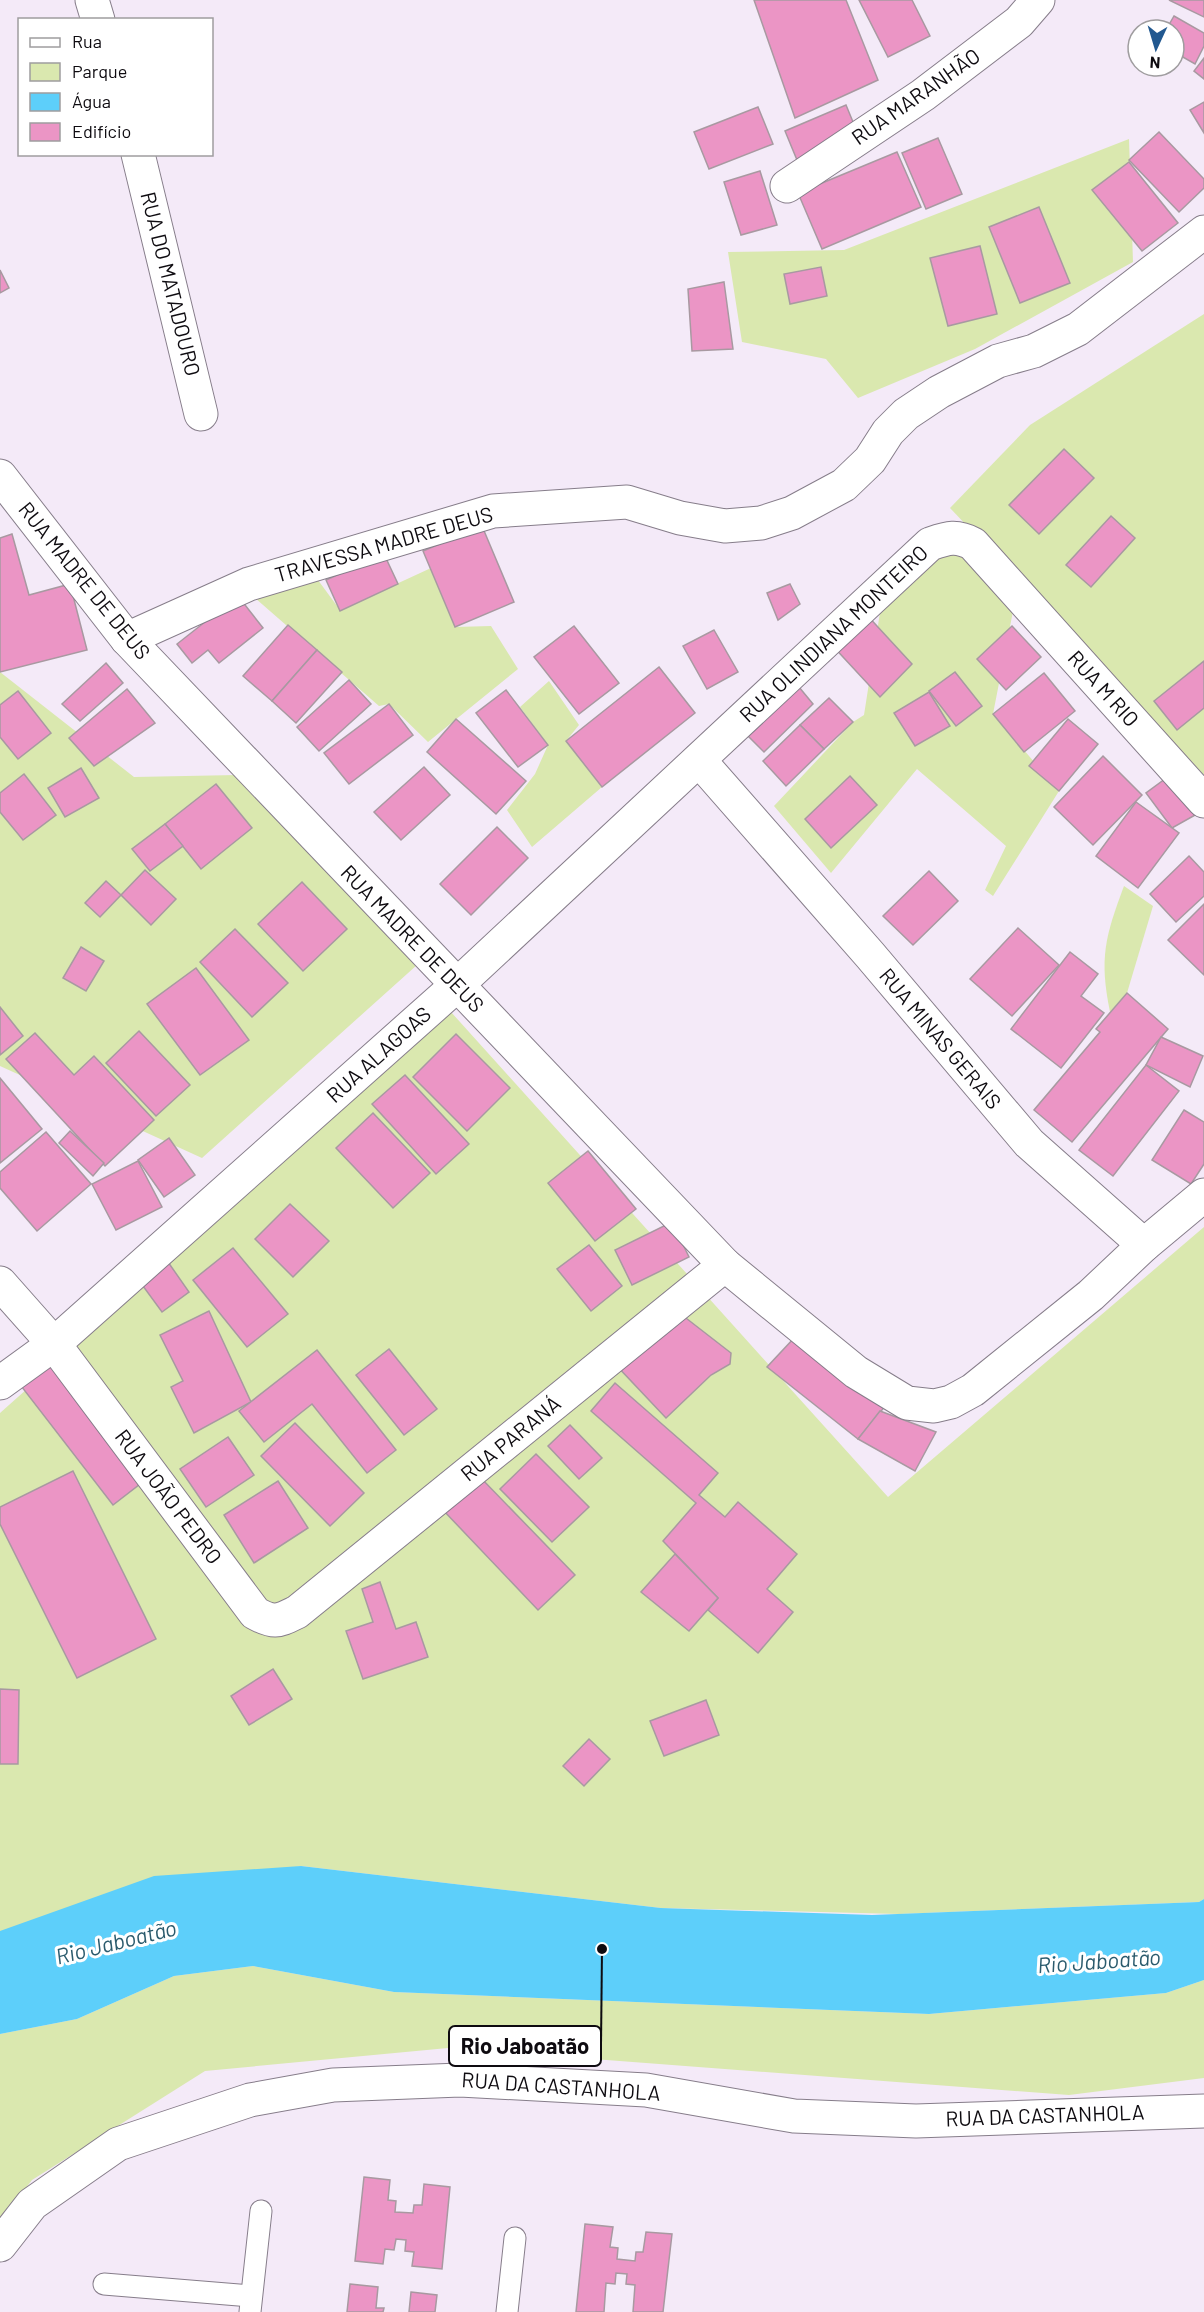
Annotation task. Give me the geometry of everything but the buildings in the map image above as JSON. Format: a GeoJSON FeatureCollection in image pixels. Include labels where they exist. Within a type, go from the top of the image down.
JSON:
{"type":"FeatureCollection","features":[{"type":"Feature","properties":{"kind":"street"},"geometry":{"type":"LineString","coordinates":[[92,0],[97,18]]}},
{"type":"Feature","properties":{"kind":"street","name":"RUA MARANHÃO"},"geometry":{"type":"LineString","coordinates":[[787,186],[923,95],[1019,22],[1038,0]]}},
{"type":"Feature","properties":{"kind":"street","name":"RUA DO MATADOURO"},"geometry":{"type":"LineString","coordinates":[[138,156],[201,414]]}},
{"type":"Feature","properties":{"kind":"street","name":"TRAVESSA MADRE DEUS"},"geometry":{"type":"LineString","coordinates":[[126,639],[249,584],[493,511],[627,502],[680,518],[734,526],[761,523],[792,513],[844,485],[870,460],[888,432],[906,414],[939,392],[998,361],[1034,351],[1078,329],[1204,232]]}},
{"type":"Feature","properties":{"kind":"street","name":"RUA MADRE DE DEUS"},"geometry":{"type":"LineString","coordinates":[[0,476],[126,639],[456,986],[725,1266],[856,1372],[907,1403],[934,1406],[951,1402],[973,1390],[1091,1295],[1144,1245]]}},
{"type":"Feature","properties":{"kind":"street","name":"RUA OLINDIANA MONTEIRO"},"geometry":{"type":"LineString","coordinates":[[699,759],[930,544],[948,537],[960,538],[973,544],[1002,576]]}},
{"type":"Feature","properties":{"kind":"street","name":"RUA M RIO"},"geometry":{"type":"LineString","coordinates":[[1002,576],[1204,801]]}},
{"type":"Feature","properties":{"kind":"street","name":"RUA ALAGOAS"},"geometry":{"type":"LineString","coordinates":[[0,1383],[54,1344],[456,986],[699,759]]}},
{"type":"Feature","properties":{"kind":"street","name":"RUA MINAS GERAIS"},"geometry":{"type":"LineString","coordinates":[[699,759],[870,955],[1029,1143],[1144,1245]]}},
{"type":"Feature","properties":{"kind":"street"},"geometry":{"type":"LineString","coordinates":[[1144,1245],[1204,1195]]}},
{"type":"Feature","properties":{"kind":"street","name":"RUA PARANÁ"},"geometry":{"type":"LineString","coordinates":[[297,1611],[725,1266]]}},
{"type":"Feature","properties":{"kind":"street","name":"RUA JOÃO PEDRO"},"geometry":{"type":"LineString","coordinates":[[0,1283],[54,1344],[255,1613],[269,1621],[278,1621],[297,1611]]}},
{"type":"Feature","properties":{"kind":"street","name":"RUA DA CASTANHOLA"},"geometry":{"type":"LineString","coordinates":[[0,2245],[32,2204],[118,2144],[250,2100],[333,2085],[460,2079],[634,2089],[794,2116],[916,2121],[1204,2111]]}},
{"type":"Feature","properties":{"kind":"lane"},"geometry":{"type":"LineString","coordinates":[[104,2284],[250,2304],[261,2211]]}},
{"type":"Feature","properties":{"kind":"lane"},"geometry":{"type":"LineString","coordinates":[[507,2312],[515,2238]]}},
{"type":"Feature","properties":{"kind":"green space"},"geometry":{"type":"Polygon","coordinates":[[[1129,139],[1133,262],[975,349],[858,398],[826,359],[742,342],[728,252],[844,250],[1129,139]]]}},
{"type":"Feature","properties":{"kind":"green space"},"geometry":{"type":"Polygon","coordinates":[[[1204,314],[1204,775],[950,508],[1030,425],[1204,314]]]}},
{"type":"Feature","properties":{"kind":"green space"},"geometry":{"type":"Polygon","coordinates":[[[939,541],[964,548],[1014,606],[993,714],[1059,791],[993,896],[985,890],[1006,846],[917,769],[831,873],[774,806],[853,722],[864,715],[881,606],[939,541]]]}},
{"type":"Feature","properties":{"kind":"green space"},"geometry":{"type":"Polygon","coordinates":[[[431,568],[455,627],[491,626],[518,669],[428,742],[389,704],[379,706],[255,598],[315,576],[340,610],[431,568]]]}},
{"type":"Feature","properties":{"kind":"green space"},"geometry":{"type":"Polygon","coordinates":[[[0,672],[134,777],[237,775],[417,965],[202,1158],[0,1066],[0,672]]]}},
{"type":"Feature","properties":{"kind":"green space"},"geometry":{"type":"Polygon","coordinates":[[[549,681],[579,725],[566,741],[602,787],[532,847],[507,810],[535,774],[548,745],[520,707],[549,681]]]}},
{"type":"Feature","properties":{"kind":"green space"},"geometry":{"type":"Polygon","coordinates":[[[1124,886],[1153,906],[1127,993],[1110,1012],[1105,977],[1106,948],[1112,920],[1124,886]]]}},
{"type":"Feature","properties":{"kind":"green space"},"geometry":{"type":"Polygon","coordinates":[[[451,1012],[888,1497],[1204,1227],[1204,1899],[1199,1902],[899,1914],[661,1908],[301,1866],[0,1932],[0,1413],[451,1012]]]}},
{"type":"Feature","properties":{"kind":"green space"},"geometry":{"type":"Polygon","coordinates":[[[253,1966],[394,1992],[929,2014],[1166,1993],[1204,1980],[1204,2078],[1069,2095],[448,2048],[205,2071],[32,2180],[0,2222],[0,2034],[77,2019],[174,1976],[253,1966]]]}},
{"type":"Feature","properties":{"kind":"water","name":"Rio Jaboatão"},"geometry":{"type":"Polygon","coordinates":[[[301,1866],[661,1908],[872,1915],[1199,1902],[1204,1899],[1204,1980],[1166,1993],[929,2014],[394,1992],[253,1966],[174,1976],[77,2019],[0,2034],[0,1931],[154,1876],[301,1866]]]}},
{"type":"Feature","properties":{"kind":"place","name":"Rio Jaboatão"},"geometry":{"type":"Point","coordinates":[602,1949]}}]}
